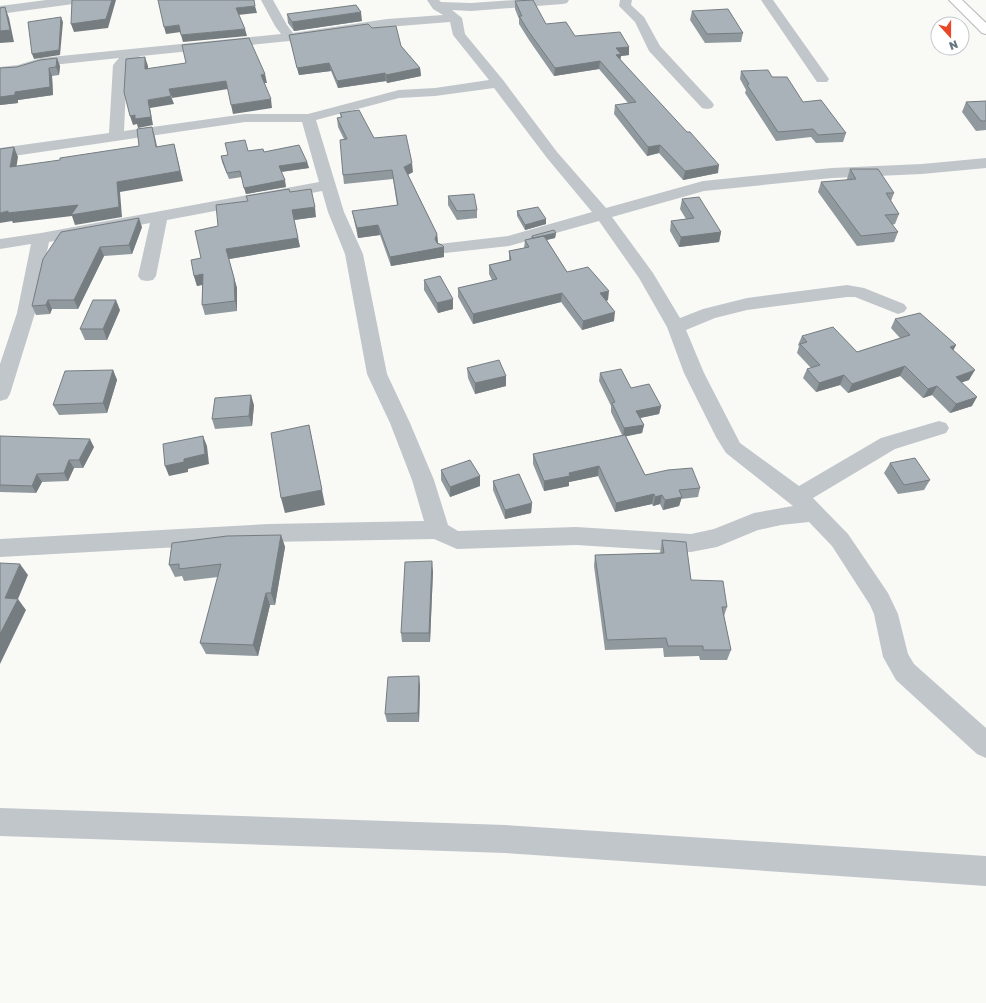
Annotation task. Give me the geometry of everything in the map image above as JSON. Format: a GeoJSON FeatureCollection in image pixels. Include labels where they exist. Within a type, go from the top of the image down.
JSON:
{"type":"FeatureCollection","features":[{"type":"Feature","properties":{"kind":"highway"},"geometry":{"type":"LineString","coordinates":[[954,0],[986,30]]}},
{"type":"Feature","properties":{"kind":"street"},"geometry":{"type":"LineString","coordinates":[[0,10],[73,0]]}},
{"type":"Feature","properties":{"kind":"street"},"geometry":{"type":"LineString","coordinates":[[268,0],[281,26],[290,37]]}},
{"type":"Feature","properties":{"kind":"street"},"geometry":{"type":"LineString","coordinates":[[435,3],[471,7],[563,0]]}},
{"type":"Feature","properties":{"kind":"street"},"geometry":{"type":"LineString","coordinates":[[626,0],[625,6],[640,20],[654,48],[707,105]]}},
{"type":"Feature","properties":{"kind":"street"},"geometry":{"type":"LineString","coordinates":[[767,0],[822,78]]}},
{"type":"Feature","properties":{"kind":"street"},"geometry":{"type":"LineString","coordinates":[[435,3],[456,18],[459,35],[498,83],[552,155],[602,214],[647,277],[676,327],[694,373],[733,448],[798,497],[840,540],[880,600],[886,614],[896,657],[905,672],[986,745]]}},
{"type":"Feature","properties":{"kind":"street"},"geometry":{"type":"LineString","coordinates":[[0,71],[20,69],[41,62],[290,37],[387,23],[456,18]]}},
{"type":"Feature","properties":{"kind":"street"},"geometry":{"type":"LineString","coordinates":[[116,137],[120,65],[126,58],[141,51]]}},
{"type":"Feature","properties":{"kind":"street"},"geometry":{"type":"LineString","coordinates":[[0,153],[245,118],[308,118],[399,94],[434,92],[498,83]]}},
{"type":"Feature","properties":{"kind":"street"},"geometry":{"type":"LineString","coordinates":[[308,118],[327,186],[336,212],[354,254],[377,374],[403,430],[423,480],[438,530]]}},
{"type":"Feature","properties":{"kind":"street"},"geometry":{"type":"LineString","coordinates":[[445,248],[509,240],[704,186],[832,173],[922,169],[986,163]]}},
{"type":"Feature","properties":{"kind":"street"},"geometry":{"type":"LineString","coordinates":[[0,244],[41,238],[327,186]]}},
{"type":"Feature","properties":{"kind":"street"},"geometry":{"type":"LineString","coordinates":[[147,276],[159,217]]}},
{"type":"Feature","properties":{"kind":"street"},"geometry":{"type":"LineString","coordinates":[[0,394],[26,313],[41,238]]}},
{"type":"Feature","properties":{"kind":"street"},"geometry":{"type":"LineString","coordinates":[[676,327],[709,313],[747,304],[847,291],[858,292],[898,308]]}},
{"type":"Feature","properties":{"kind":"street"},"geometry":{"type":"LineString","coordinates":[[798,497],[888,444],[939,428]]}},
{"type":"Feature","properties":{"kind":"street"},"geometry":{"type":"LineString","coordinates":[[0,548],[269,533],[438,530],[457,540],[576,536],[691,543],[717,538],[754,522],[781,516],[814,513]]}},
{"type":"Feature","properties":{"kind":"street"},"geometry":{"type":"LineString","coordinates":[[0,822],[505,839],[986,871]]}},
{"type":"Feature","properties":{"kind":"building"},"geometry":{"type":"Polygon","coordinates":[[[72,0],[112,0],[106,19],[71,24],[72,0]]]}},
{"type":"Feature","properties":{"kind":"building"},"geometry":{"type":"Polygon","coordinates":[[[158,0],[254,0],[255,6],[236,8],[245,29],[181,35],[179,25],[164,27],[158,0]]]}},
{"type":"Feature","properties":{"kind":"building"},"geometry":{"type":"Polygon","coordinates":[[[533,0],[546,24],[566,22],[575,36],[620,32],[629,47],[616,48],[621,54],[616,55],[687,132],[690,132],[719,165],[685,171],[660,145],[648,147],[615,105],[636,102],[600,61],[555,68],[519,16],[522,16],[515,1],[533,0]]]}},
{"type":"Feature","properties":{"kind":"building"},"geometry":{"type":"Polygon","coordinates":[[[356,5],[361,12],[292,22],[287,14],[356,5]]]}},
{"type":"Feature","properties":{"kind":"building"},"geometry":{"type":"Polygon","coordinates":[[[5,7],[10,30],[0,31],[0,8],[5,7]]]}},
{"type":"Feature","properties":{"kind":"building"},"geometry":{"type":"Polygon","coordinates":[[[728,9],[743,33],[707,34],[692,11],[728,9]]]}},
{"type":"Feature","properties":{"kind":"building"},"geometry":{"type":"Polygon","coordinates":[[[61,17],[59,50],[32,54],[28,22],[61,17]]]}},
{"type":"Feature","properties":{"kind":"building"},"geometry":{"type":"Polygon","coordinates":[[[368,24],[372,28],[396,26],[401,46],[420,68],[386,75],[385,73],[337,81],[329,63],[297,68],[289,35],[368,24]]]}},
{"type":"Feature","properties":{"kind":"building"},"geometry":{"type":"Polygon","coordinates":[[[249,38],[265,74],[261,75],[271,99],[231,105],[226,81],[169,89],[171,96],[148,100],[151,117],[135,119],[135,115],[130,116],[124,92],[126,59],[145,57],[145,69],[186,63],[182,45],[249,38]]]}},
{"type":"Feature","properties":{"kind":"building"},"geometry":{"type":"Polygon","coordinates":[[[57,58],[56,67],[49,68],[50,87],[15,92],[15,95],[0,97],[0,68],[17,67],[40,60],[57,58]]]}},
{"type":"Feature","properties":{"kind":"building"},"geometry":{"type":"Polygon","coordinates":[[[768,70],[772,77],[787,77],[803,102],[821,100],[846,133],[818,135],[813,129],[778,132],[747,85],[749,84],[741,71],[768,70]]]}},
{"type":"Feature","properties":{"kind":"building"},"geometry":{"type":"Polygon","coordinates":[[[986,101],[986,121],[981,121],[966,102],[986,101]]]}},
{"type":"Feature","properties":{"kind":"building"},"geometry":{"type":"Polygon","coordinates":[[[359,110],[374,138],[406,135],[412,163],[404,167],[437,234],[435,239],[437,243],[444,247],[390,257],[378,225],[357,228],[352,211],[398,205],[392,170],[343,175],[340,140],[347,139],[337,118],[342,117],[340,113],[359,110]]]}},
{"type":"Feature","properties":{"kind":"building"},"geometry":{"type":"Polygon","coordinates":[[[152,127],[156,147],[174,144],[180,171],[117,182],[119,207],[71,215],[78,205],[0,213],[0,149],[14,147],[10,167],[60,160],[60,158],[139,146],[137,129],[152,127]]]}},
{"type":"Feature","properties":{"kind":"building"},"geometry":{"type":"Polygon","coordinates":[[[245,140],[248,151],[263,149],[264,152],[299,145],[307,162],[279,166],[285,180],[244,188],[240,171],[227,173],[221,156],[228,155],[225,143],[245,140]]]}},
{"type":"Feature","properties":{"kind":"building"},"geometry":{"type":"Polygon","coordinates":[[[850,169],[878,169],[894,193],[886,193],[899,214],[885,215],[898,232],[861,236],[821,182],[856,179],[850,169]]]}},
{"type":"Feature","properties":{"kind":"building"},"geometry":{"type":"Polygon","coordinates":[[[289,189],[290,192],[311,189],[315,207],[292,210],[298,238],[226,249],[234,278],[235,301],[202,305],[203,274],[194,276],[191,260],[201,258],[195,231],[218,226],[216,205],[248,201],[246,196],[289,189]]]}},
{"type":"Feature","properties":{"kind":"building"},"geometry":{"type":"Polygon","coordinates":[[[474,194],[477,210],[457,211],[448,196],[474,194]]]}},
{"type":"Feature","properties":{"kind":"building"},"geometry":{"type":"Polygon","coordinates":[[[699,197],[721,232],[681,237],[671,221],[694,218],[682,199],[699,197]]]}},
{"type":"Feature","properties":{"kind":"building"},"geometry":{"type":"Polygon","coordinates":[[[538,207],[546,219],[525,225],[517,211],[538,207]]]}},
{"type":"Feature","properties":{"kind":"building"},"geometry":{"type":"Polygon","coordinates":[[[139,218],[129,245],[100,247],[74,300],[48,300],[46,305],[32,306],[43,259],[61,232],[139,218]]]}},
{"type":"Feature","properties":{"kind":"building"},"geometry":{"type":"Polygon","coordinates":[[[554,230],[556,233],[533,238],[532,236],[554,230]]]}},
{"type":"Feature","properties":{"kind":"building"},"geometry":{"type":"Polygon","coordinates":[[[544,236],[567,272],[588,267],[609,291],[600,293],[615,312],[583,321],[562,293],[473,314],[458,288],[497,279],[489,265],[511,260],[509,251],[529,247],[525,240],[544,236]]]}},
{"type":"Feature","properties":{"kind":"building"},"geometry":{"type":"Polygon","coordinates":[[[440,276],[453,299],[437,303],[424,280],[440,276]]]}},
{"type":"Feature","properties":{"kind":"building"},"geometry":{"type":"Polygon","coordinates":[[[93,300],[116,300],[103,329],[80,329],[93,300]]]}},
{"type":"Feature","properties":{"kind":"building"},"geometry":{"type":"Polygon","coordinates":[[[920,313],[956,345],[950,347],[975,370],[956,377],[977,397],[956,404],[937,386],[928,389],[905,366],[852,384],[844,375],[819,383],[807,369],[820,365],[800,344],[807,342],[802,336],[833,327],[857,352],[910,335],[895,319],[920,313]]]}},
{"type":"Feature","properties":{"kind":"building"},"geometry":{"type":"Polygon","coordinates":[[[499,360],[506,376],[475,383],[467,368],[499,360]]]}},
{"type":"Feature","properties":{"kind":"building"},"geometry":{"type":"Polygon","coordinates":[[[621,369],[631,388],[649,384],[661,406],[636,411],[644,425],[624,428],[612,403],[615,402],[600,373],[621,369]]]}},
{"type":"Feature","properties":{"kind":"building"},"geometry":{"type":"Polygon","coordinates":[[[113,370],[103,403],[53,405],[65,371],[113,370]]]}},
{"type":"Feature","properties":{"kind":"building"},"geometry":{"type":"Polygon","coordinates":[[[251,395],[249,416],[212,419],[215,398],[251,395]]]}},
{"type":"Feature","properties":{"kind":"building"},"geometry":{"type":"Polygon","coordinates":[[[309,425],[322,490],[281,498],[271,433],[309,425]]]}},
{"type":"Feature","properties":{"kind":"building"},"geometry":{"type":"Polygon","coordinates":[[[625,435],[645,475],[668,470],[692,468],[700,488],[679,490],[682,497],[665,500],[662,495],[655,497],[654,494],[616,503],[599,466],[569,473],[570,476],[544,481],[533,454],[625,435]]]}},
{"type":"Feature","properties":{"kind":"building"},"geometry":{"type":"Polygon","coordinates":[[[0,436],[90,439],[79,460],[69,460],[64,473],[37,474],[32,486],[0,485],[0,436]]]}},
{"type":"Feature","properties":{"kind":"building"},"geometry":{"type":"Polygon","coordinates":[[[203,436],[205,454],[184,459],[184,462],[165,466],[163,444],[203,436]]]}},
{"type":"Feature","properties":{"kind":"building"},"geometry":{"type":"Polygon","coordinates":[[[915,458],[930,480],[904,485],[890,463],[915,458]]]}},
{"type":"Feature","properties":{"kind":"building"},"geometry":{"type":"Polygon","coordinates":[[[470,460],[480,476],[450,487],[441,470],[470,460]]]}},
{"type":"Feature","properties":{"kind":"building"},"geometry":{"type":"Polygon","coordinates":[[[519,474],[532,503],[505,510],[493,481],[519,474]]]}},
{"type":"Feature","properties":{"kind":"building"},"geometry":{"type":"Polygon","coordinates":[[[281,535],[271,593],[266,593],[253,645],[200,643],[221,564],[179,569],[179,564],[169,565],[172,543],[227,536],[281,535]]]}},
{"type":"Feature","properties":{"kind":"building"},"geometry":{"type":"Polygon","coordinates":[[[662,540],[686,542],[691,580],[723,581],[727,607],[722,607],[731,650],[703,650],[703,646],[668,646],[666,638],[607,640],[595,555],[664,553],[662,540]]]}},
{"type":"Feature","properties":{"kind":"building"},"geometry":{"type":"Polygon","coordinates":[[[432,561],[429,633],[401,633],[405,562],[432,561]]]}},
{"type":"Feature","properties":{"kind":"building"},"geometry":{"type":"Polygon","coordinates":[[[0,563],[20,564],[5,598],[18,599],[0,634],[0,563]]]}},
{"type":"Feature","properties":{"kind":"building"},"geometry":{"type":"Polygon","coordinates":[[[419,676],[418,713],[385,714],[388,677],[419,676]]]}}]}
